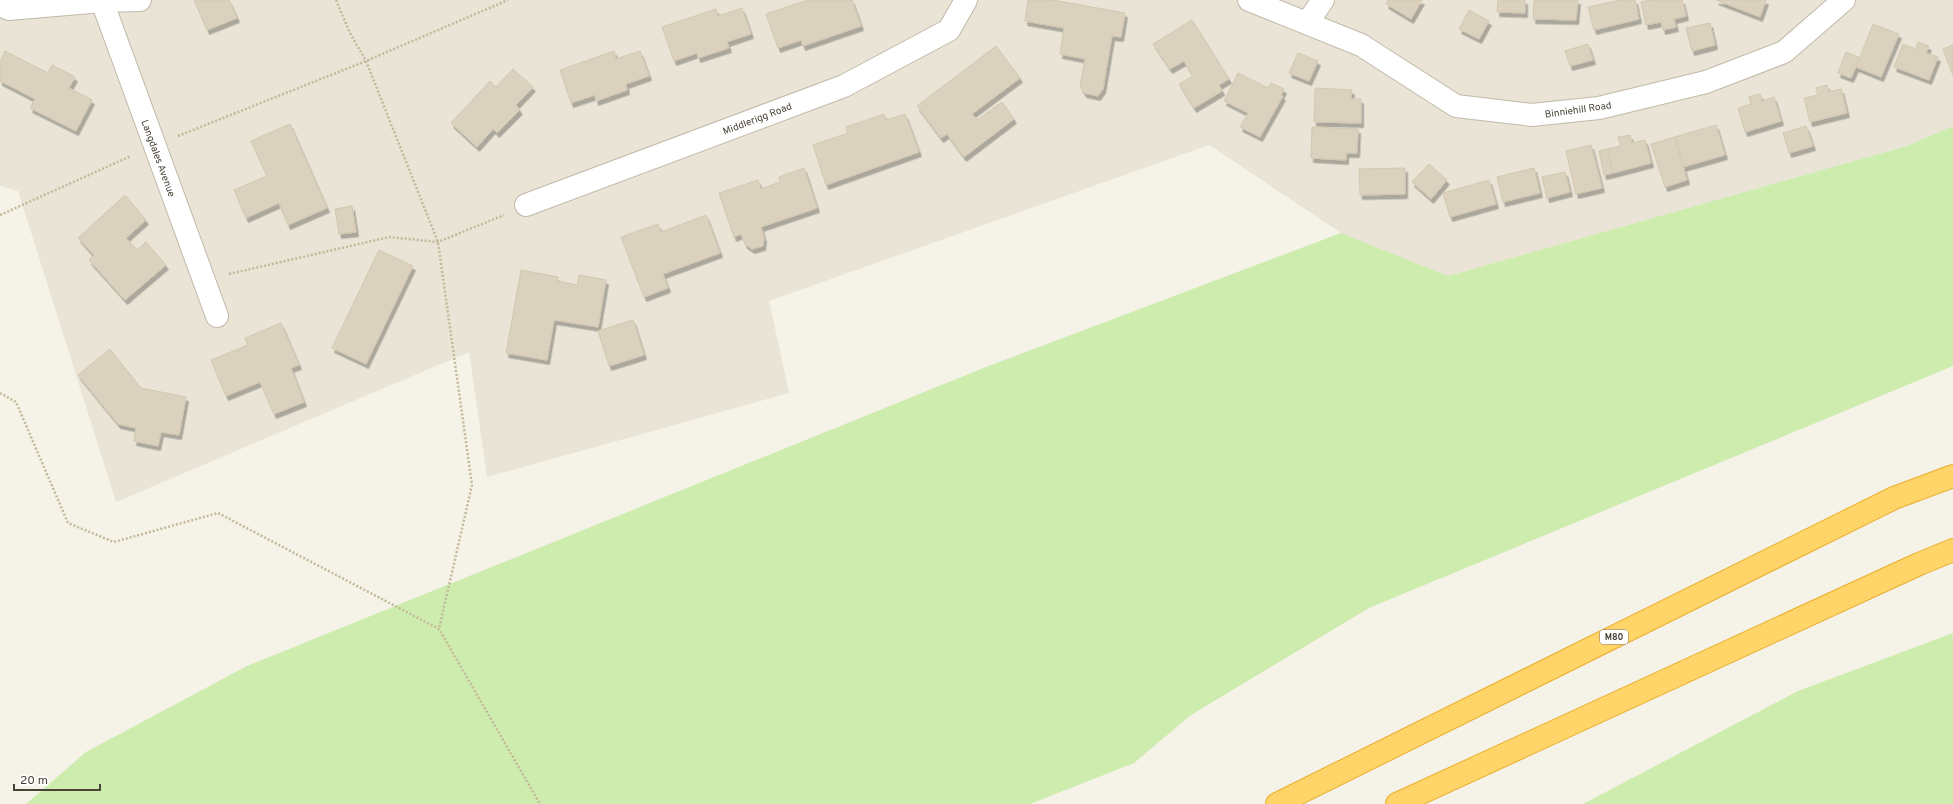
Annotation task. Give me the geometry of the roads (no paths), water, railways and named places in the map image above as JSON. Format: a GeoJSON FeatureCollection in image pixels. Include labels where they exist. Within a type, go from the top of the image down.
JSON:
{"type":"FeatureCollection","features":[{"type":"Feature","properties":{"kind":"highway","name":"M80"},"geometry":{"type":"LineString","coordinates":[[1277,804],[1894,498],[1953,476]]}},
{"type":"Feature","properties":{"kind":"highway"},"geometry":{"type":"LineString","coordinates":[[1396,804],[1918,564],[1953,550]]}},
{"type":"Feature","properties":{"kind":"street"},"geometry":{"type":"LineString","coordinates":[[0,5],[9,9],[102,1],[140,0]]}},
{"type":"Feature","properties":{"kind":"street","name":"Middlerigg Road"},"geometry":{"type":"LineString","coordinates":[[526,205],[844,86],[949,30],[966,0]]}},
{"type":"Feature","properties":{"kind":"street","name":"Binniehill Road"},"geometry":{"type":"LineString","coordinates":[[1249,0],[1360,45],[1456,106],[1532,115],[1599,108],[1706,82],[1784,52],[1844,0]]}},
{"type":"Feature","properties":{"kind":"street"},"geometry":{"type":"LineString","coordinates":[[1307,23],[1323,0]]}},
{"type":"Feature","properties":{"kind":"street","name":"Langdales Avenue"},"geometry":{"type":"LineString","coordinates":[[102,1],[217,316]]}}]}
